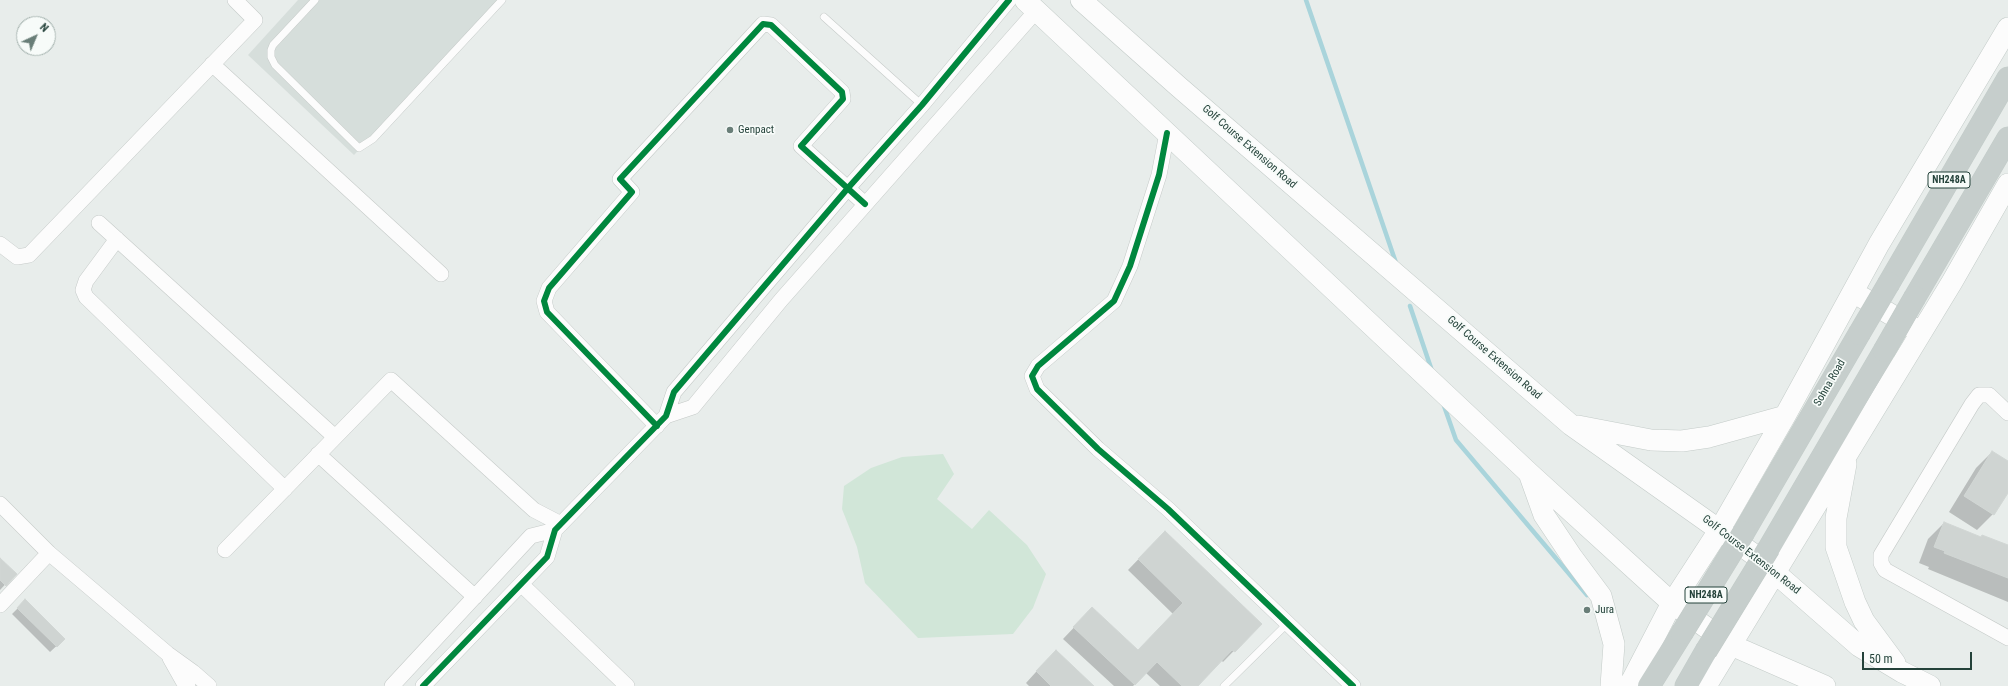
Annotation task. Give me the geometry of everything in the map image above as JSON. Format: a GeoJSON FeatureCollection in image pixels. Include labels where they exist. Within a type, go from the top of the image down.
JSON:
{"type":"FeatureCollection","features":[{"type":"Feature","properties":{"kind":"highway","name":"Sohna Road"},"geometry":{"type":"LineString","coordinates":[[1649,686],[1744,532],[2008,78]]}},
{"type":"Feature","properties":{"kind":"highway","name":"NH248A"},"geometry":{"type":"LineString","coordinates":[[1686,686],[1769,548],[2008,138]]}},
{"type":"Feature","properties":{"kind":"main road","name":"Golf Course Extension Road"},"geometry":{"type":"LineString","coordinates":[[1081,0],[1179,87],[1571,425],[1720,529],[1776,572],[1859,646],[1902,672],[1930,686]]}},
{"type":"Feature","properties":{"kind":"main road"},"geometry":{"type":"LineString","coordinates":[[1030,5],[1529,473],[1672,603],[1731,646],[1825,686]]}},
{"type":"Feature","properties":{"kind":"main road"},"geometry":{"type":"LineString","coordinates":[[1630,686],[1672,603],[1720,529],[1785,416],[1879,244],[2008,28]]}},
{"type":"Feature","properties":{"kind":"main road"},"geometry":{"type":"LineString","coordinates":[[1706,686],[1921,333],[2008,184]]}},
{"type":"Feature","properties":{"kind":"main road"},"geometry":{"type":"LineString","coordinates":[[1853,292],[1921,333]]}},
{"type":"Feature","properties":{"kind":"main road"},"geometry":{"type":"LineString","coordinates":[[1571,425],[1651,440],[1682,441],[1709,438],[1785,416]]}},
{"type":"Feature","properties":{"kind":"main road"},"geometry":{"type":"LineString","coordinates":[[1849,450],[1836,518],[1836,547],[1855,602],[1864,621],[1902,672]]}},
{"type":"Feature","properties":{"kind":"main road"},"geometry":{"type":"LineString","coordinates":[[1529,473],[1544,515],[1572,557],[1601,596],[1614,644],[1611,686]]}},
{"type":"Feature","properties":{"kind":"street"},"geometry":{"type":"LineString","coordinates":[[0,244],[17,258],[29,255],[255,20],[235,0]]}},
{"type":"Feature","properties":{"kind":"street"},"geometry":{"type":"LineString","coordinates":[[423,686],[547,557],[558,527],[661,421],[674,392],[848,188],[922,105],[1009,0]]}},
{"type":"Feature","properties":{"kind":"street"},"geometry":{"type":"LineString","coordinates":[[661,421],[693,407],[781,300],[899,165],[1030,5]]}},
{"type":"Feature","properties":{"kind":"street"},"geometry":{"type":"LineString","coordinates":[[661,421],[547,312],[544,301],[549,288],[632,192],[620,180],[763,24],[771,26],[842,92],[843,99],[801,146],[864,204]]}},
{"type":"Feature","properties":{"kind":"street"},"geometry":{"type":"LineString","coordinates":[[212,64],[441,274]]}},
{"type":"Feature","properties":{"kind":"street"},"geometry":{"type":"LineString","coordinates":[[1167,133],[1154,190],[1130,266],[1114,301],[1038,366],[1032,376],[1037,389],[1098,449],[1168,509],[1353,686]]}},
{"type":"Feature","properties":{"kind":"street"},"geometry":{"type":"LineString","coordinates":[[882,150],[899,165]]}},
{"type":"Feature","properties":{"kind":"street"},"geometry":{"type":"LineString","coordinates":[[99,223],[335,437]]}},
{"type":"Feature","properties":{"kind":"street"},"geometry":{"type":"LineString","coordinates":[[117,240],[86,281],[83,290],[86,297],[285,489]]}},
{"type":"Feature","properties":{"kind":"street"},"geometry":{"type":"LineString","coordinates":[[225,550],[391,380],[534,510],[558,527]]}},
{"type":"Feature","properties":{"kind":"street"},"geometry":{"type":"LineString","coordinates":[[2008,413],[1989,395],[1979,395],[1975,399],[1881,556],[1881,563],[1885,570],[2008,638]]}},
{"type":"Feature","properties":{"kind":"street"},"geometry":{"type":"LineString","coordinates":[[318,454],[475,597]]}},
{"type":"Feature","properties":{"kind":"street"},"geometry":{"type":"LineString","coordinates":[[0,504],[49,553],[168,654],[194,672],[209,686]]}},
{"type":"Feature","properties":{"kind":"street"},"geometry":{"type":"LineString","coordinates":[[392,686],[531,536],[558,527]]}},
{"type":"Feature","properties":{"kind":"street"},"geometry":{"type":"LineString","coordinates":[[0,604],[49,553]]}},
{"type":"Feature","properties":{"kind":"street"},"geometry":{"type":"LineString","coordinates":[[521,584],[627,686]]}},
{"type":"Feature","properties":{"kind":"street"},"geometry":{"type":"LineString","coordinates":[[168,654],[183,681],[188,686]]}},
{"type":"Feature","properties":{"kind":"lane"},"geometry":{"type":"LineString","coordinates":[[315,0],[273,45],[270,50],[270,57],[275,66],[359,148],[373,139],[502,0]]}},
{"type":"Feature","properties":{"kind":"lane"},"geometry":{"type":"LineString","coordinates":[[824,17],[922,105]]}},
{"type":"Feature","properties":{"kind":"lane"},"geometry":{"type":"LineString","coordinates":[[1224,686],[1287,624]]}},
{"type":"Feature","properties":{"kind":"shaded area"},"geometry":{"type":"Polygon","coordinates":[[[298,0],[499,0],[354,155],[248,55],[298,0]]]}},
{"type":"Feature","properties":{"kind":"green space"},"geometry":{"type":"Polygon","coordinates":[[[943,454],[954,474],[937,499],[972,529],[989,510],[1027,545],[1046,574],[1033,608],[1013,634],[918,638],[865,583],[857,547],[842,509],[844,486],[871,468],[902,457],[943,454]]]}},
{"type":"Feature","properties":{"kind":"building"},"geometry":{"type":"Polygon","coordinates":[[[1992,451],[2008,461],[2008,493],[1994,515],[1964,496],[1992,451]]]}},
{"type":"Feature","properties":{"kind":"building"},"geometry":{"type":"Polygon","coordinates":[[[1944,522],[1981,537],[1982,535],[2008,545],[2008,578],[1944,553],[1945,551],[1934,547],[1944,522]]]}},
{"type":"Feature","properties":{"kind":"building"},"geometry":{"type":"Polygon","coordinates":[[[1165,531],[1262,624],[1235,652],[1232,650],[1198,686],[1182,686],[1157,662],[1135,685],[1073,627],[1092,607],[1138,650],[1183,603],[1138,559],[1165,531]]]}},
{"type":"Feature","properties":{"kind":"building"},"geometry":{"type":"Polygon","coordinates":[[[0,558],[17,574],[6,586],[0,580],[0,558]]]}},
{"type":"Feature","properties":{"kind":"building"},"geometry":{"type":"Polygon","coordinates":[[[25,599],[65,639],[57,647],[17,608],[25,599]]]}},
{"type":"Feature","properties":{"kind":"building"},"geometry":{"type":"Polygon","coordinates":[[[1056,650],[1094,686],[1051,686],[1036,671],[1056,650]]]}},
{"type":"Feature","properties":{"kind":"waterway"},"geometry":{"type":"LineString","coordinates":[[1306,0],[1396,263]]}},
{"type":"Feature","properties":{"kind":"waterway"},"geometry":{"type":"LineString","coordinates":[[1410,306],[1432,371]]}},
{"type":"Feature","properties":{"kind":"waterway"},"geometry":{"type":"LineString","coordinates":[[1443,403],[1456,440],[1587,595]]}},
{"type":"Feature","properties":{"kind":"cycle path"},"geometry":{"type":"LineString","coordinates":[[423,686],[547,557],[555,530],[666,416],[674,392],[848,188],[922,105],[1009,0]]}},
{"type":"Feature","properties":{"kind":"cycle path"},"geometry":{"type":"LineString","coordinates":[[657,426],[547,312],[544,301],[549,288],[632,192],[620,179],[763,24],[771,25],[842,92],[843,99],[801,146],[865,204]]}},
{"type":"Feature","properties":{"kind":"cycle path"},"geometry":{"type":"LineString","coordinates":[[1167,133],[1159,175],[1130,266],[1114,301],[1038,366],[1032,376],[1037,389],[1098,449],[1168,509],[1353,686]]}},
{"type":"Feature","properties":{"kind":"place","name":"Genpact"},"geometry":{"type":"Point","coordinates":[730,130]}},
{"type":"Feature","properties":{"kind":"place","name":"Jura"},"geometry":{"type":"Point","coordinates":[1587,610]}}]}
